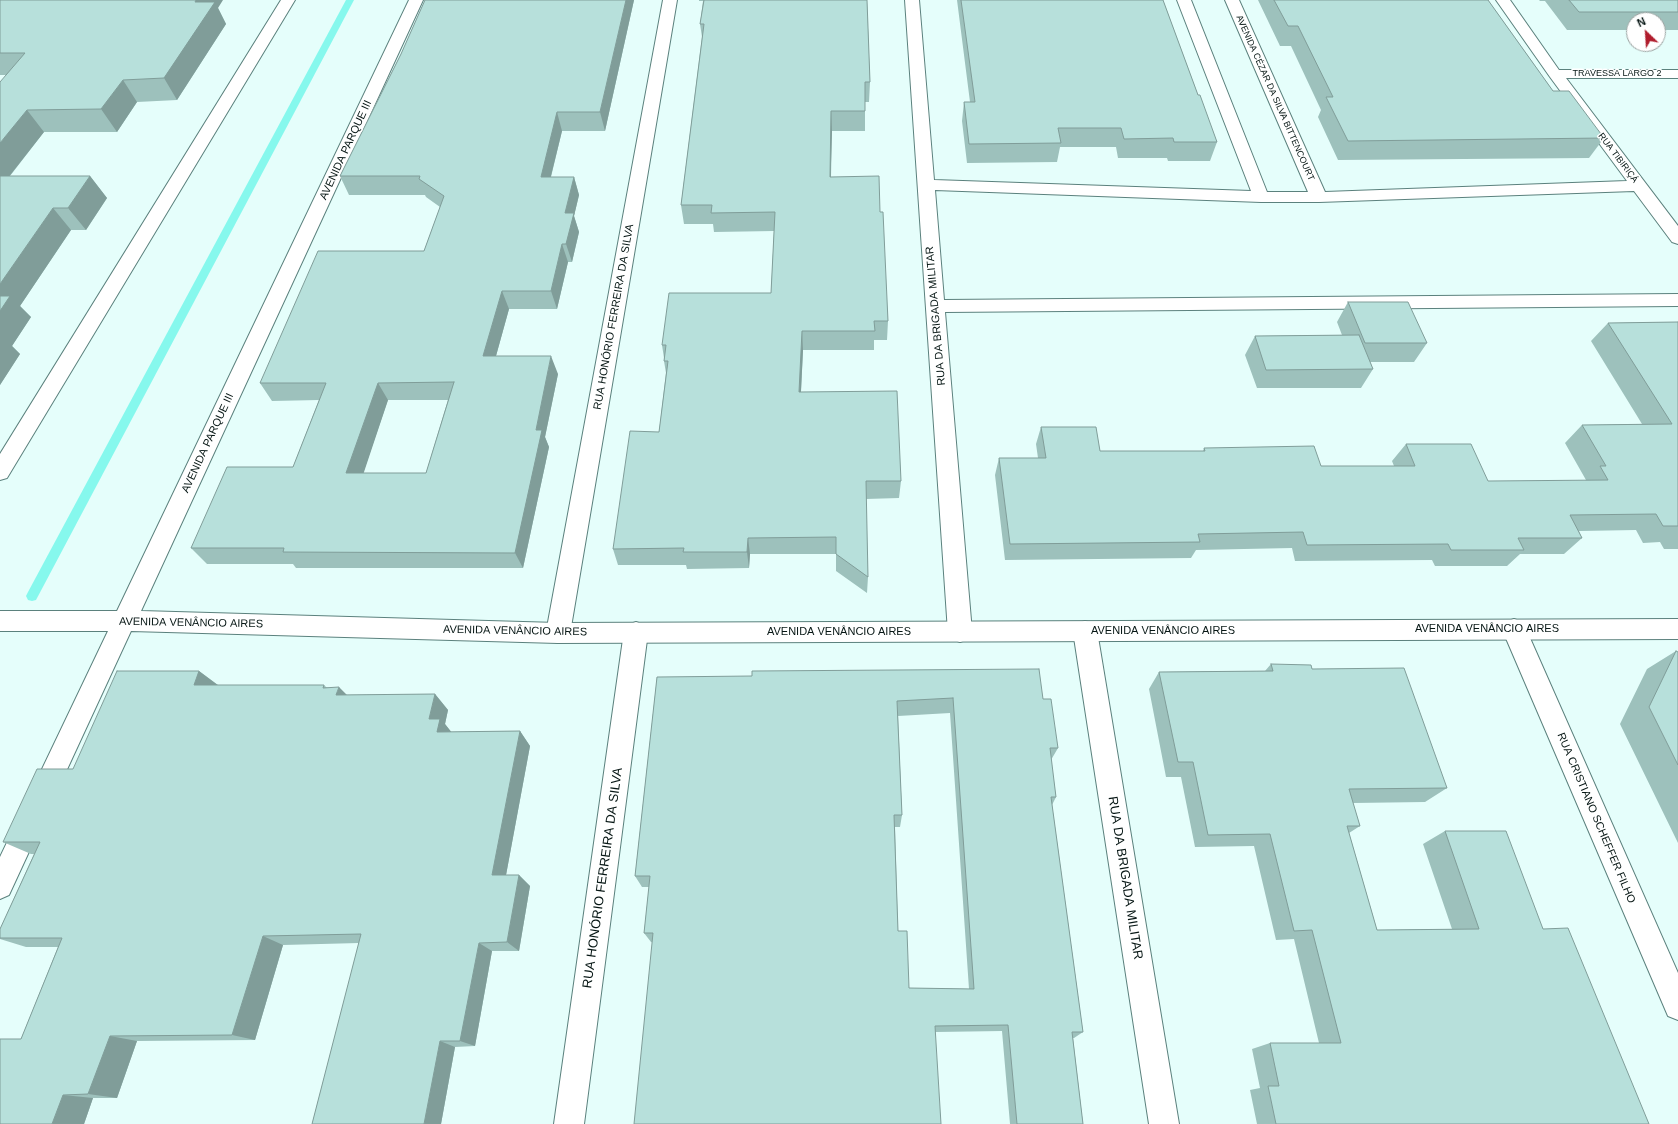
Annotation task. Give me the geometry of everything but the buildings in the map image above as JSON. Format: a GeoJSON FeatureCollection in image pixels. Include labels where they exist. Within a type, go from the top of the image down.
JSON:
{"type":"FeatureCollection","features":[{"type":"Feature","properties":{"kind":"street"},"geometry":{"type":"LineString","coordinates":[[0,472],[288,0]]}},
{"type":"Feature","properties":{"kind":"street","name":"AVENIDA PARQUE III"},"geometry":{"type":"LineString","coordinates":[[0,886],[123,621],[416,0]]}},
{"type":"Feature","properties":{"kind":"street","name":"RUA HONÓRIO FERREIRA DA SILVA"},"geometry":{"type":"LineString","coordinates":[[558,633],[670,0]]}},
{"type":"Feature","properties":{"kind":"street","name":"RUA DA BRIGADA MILITAR"},"geometry":{"type":"LineString","coordinates":[[912,0],[960,632]]}},
{"type":"Feature","properties":{"kind":"street"},"geometry":{"type":"LineString","coordinates":[[1184,0],[1260,197]]}},
{"type":"Feature","properties":{"kind":"street","name":"AVENIDA CÉZAR DA SILVA BITTENCOURT"},"geometry":{"type":"LineString","coordinates":[[1232,0],[1319,197]]}},
{"type":"Feature","properties":{"kind":"street","name":"RUA TIBIRIÇÁ"},"geometry":{"type":"LineString","coordinates":[[1503,0],[1555,74],[1678,238]]}},
{"type":"Feature","properties":{"kind":"street","name":"TRAVESSA LARGO 2"},"geometry":{"type":"LineString","coordinates":[[1555,74],[1678,74]]}},
{"type":"Feature","properties":{"kind":"street"},"geometry":{"type":"LineString","coordinates":[[925,185],[1260,197],[1319,197],[1639,186]]}},
{"type":"Feature","properties":{"kind":"street"},"geometry":{"type":"LineString","coordinates":[[935,306],[1678,300]]}},
{"type":"Feature","properties":{"kind":"street","name":"AVENIDA VENÂNCIO AIRES"},"geometry":{"type":"LineString","coordinates":[[0,620],[123,621],[558,633],[1678,629]]}},
{"type":"Feature","properties":{"kind":"street","name":"RUA CRISTIANO SCHEFFER FILHO"},"geometry":{"type":"LineString","coordinates":[[1514,629],[1678,1006]]}},
{"type":"Feature","properties":{"kind":"street","name":"RUA DA BRIGADA MILITAR"},"geometry":{"type":"LineString","coordinates":[[1085,631],[1164,1124]]}},
{"type":"Feature","properties":{"kind":"street","name":"RUA HONÓRIO FERREIRA DA SILVA"},"geometry":{"type":"LineString","coordinates":[[569,1124],[636,632]]}},
{"type":"Feature","properties":{"kind":"waterway"},"geometry":{"type":"LineString","coordinates":[[32,596],[350,0]]}}]}
